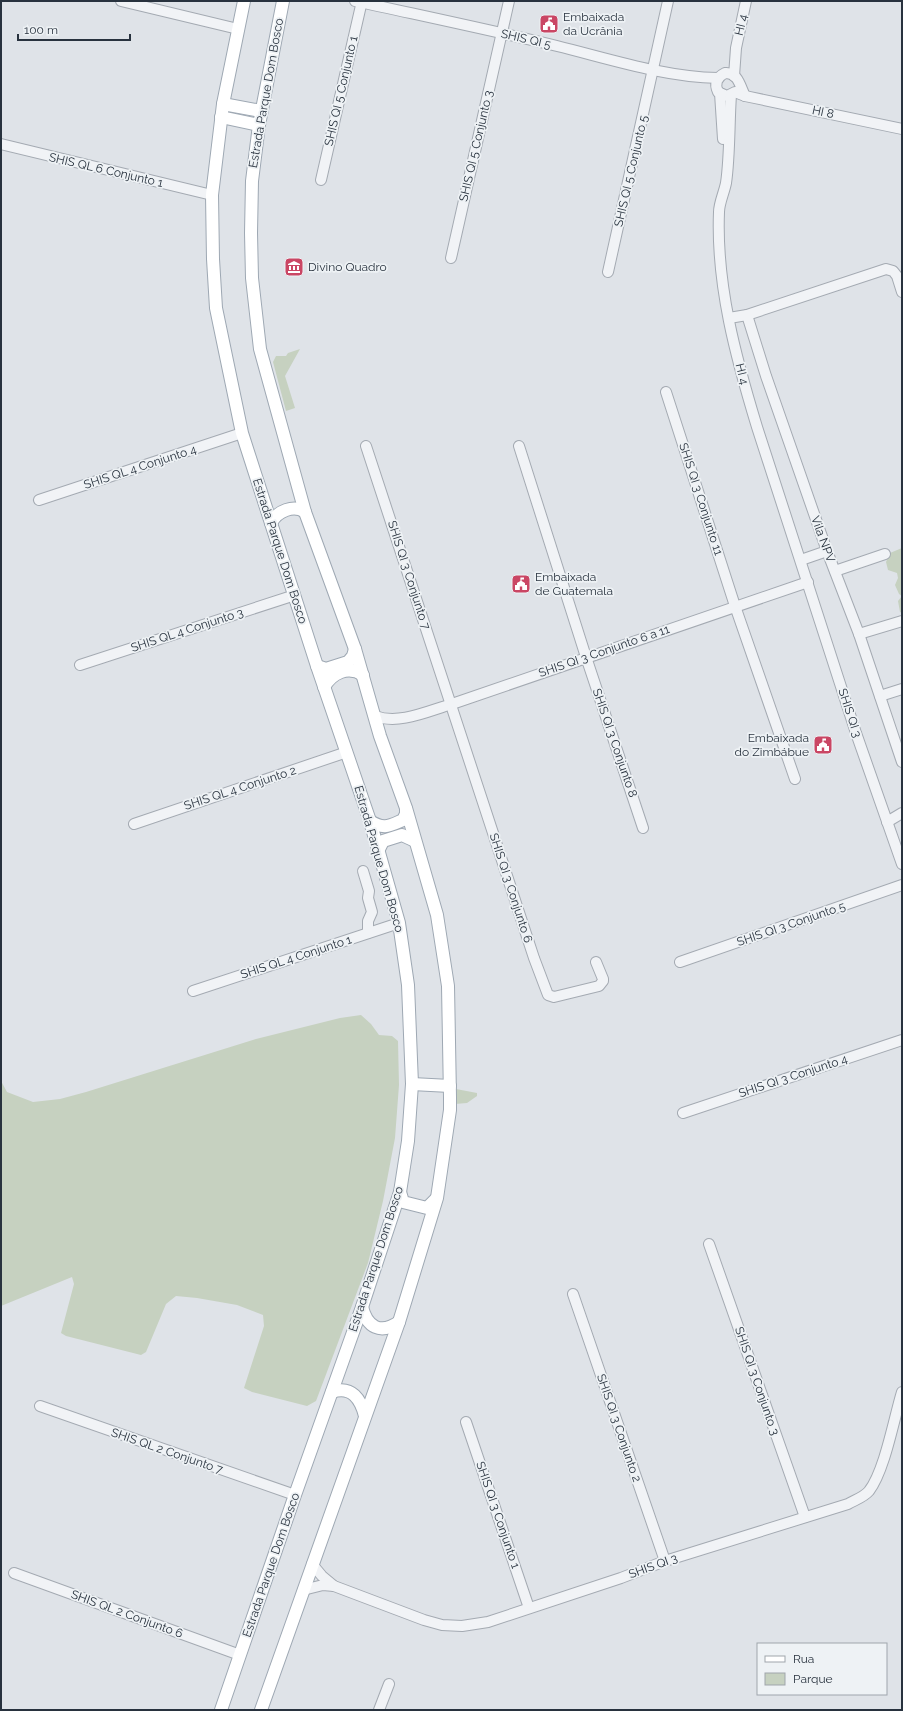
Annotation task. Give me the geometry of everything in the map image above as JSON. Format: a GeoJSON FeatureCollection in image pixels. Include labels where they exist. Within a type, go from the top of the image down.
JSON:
{"type":"FeatureCollection","features":[{"type":"Feature","properties":{"kind":"main road","name":"Estrada Parque Dom Bosco"},"geometry":{"type":"LineString","coordinates":[[221,1710],[362,1307],[400,1192],[408,1141],[412,1084],[408,985],[400,923],[370,821],[317,666],[295,594],[242,434],[216,308],[213,259],[212,195],[223,104],[244,1]]}},
{"type":"Feature","properties":{"kind":"main road","name":"Estrada Parque Dom Bosco"},"geometry":{"type":"LineString","coordinates":[[261,1710],[399,1322],[437,1198],[450,1110],[448,986],[437,915],[406,808],[380,736],[355,648],[305,512],[260,349],[251,248],[251,196],[258,125],[283,1]]}},
{"type":"Feature","properties":{"kind":"main road"},"geometry":{"type":"LineString","coordinates":[[223,104],[261,111]]}},
{"type":"Feature","properties":{"kind":"main road"},"geometry":{"type":"LineString","coordinates":[[221,117],[258,125]]}},
{"type":"Feature","properties":{"kind":"main road"},"geometry":{"type":"LineString","coordinates":[[266,506],[274,508],[296,500],[300,495]]}},
{"type":"Feature","properties":{"kind":"main road"},"geometry":{"type":"LineString","coordinates":[[271,523],[277,514],[294,508],[301,509],[305,512]]}},
{"type":"Feature","properties":{"kind":"main road"},"geometry":{"type":"LineString","coordinates":[[317,666],[326,669],[348,662],[353,656],[355,648]]}},
{"type":"Feature","properties":{"kind":"main road"},"geometry":{"type":"LineString","coordinates":[[324,687],[333,675],[352,670],[363,675]]}},
{"type":"Feature","properties":{"kind":"main road"},"geometry":{"type":"LineString","coordinates":[[370,821],[383,827],[387,827],[403,820],[406,814],[406,808]]}},
{"type":"Feature","properties":{"kind":"main road"},"geometry":{"type":"LineString","coordinates":[[378,851],[383,842],[402,835],[415,841]]}},
{"type":"Feature","properties":{"kind":"main road"},"geometry":{"type":"LineString","coordinates":[[412,1084],[450,1086]]}},
{"type":"Feature","properties":{"kind":"main road"},"geometry":{"type":"LineString","coordinates":[[400,1192],[403,1202],[427,1208],[434,1203],[437,1198]]}},
{"type":"Feature","properties":{"kind":"main road"},"geometry":{"type":"LineString","coordinates":[[362,1307],[364,1317],[368,1323],[378,1328],[392,1327],[399,1322]]}},
{"type":"Feature","properties":{"kind":"main road"},"geometry":{"type":"LineString","coordinates":[[352,1333],[358,1329],[365,1328],[375,1331],[384,1336],[390,1348]]}},
{"type":"Feature","properties":{"kind":"main road"},"geometry":{"type":"LineString","coordinates":[[332,1392],[337,1390],[352,1393],[359,1399],[365,1416]]}},
{"type":"Feature","properties":{"kind":"street"},"geometry":{"type":"LineString","coordinates":[[121,1],[238,29]]}},
{"type":"Feature","properties":{"kind":"street","name":"SHIS QI 5"},"geometry":{"type":"LineString","coordinates":[[360,1],[502,33],[653,70],[723,81],[727,96],[731,95]]}},
{"type":"Feature","properties":{"kind":"street","name":"SHIS QI 5 Conjunto 1"},"geometry":{"type":"LineString","coordinates":[[321,180],[360,1]]}},
{"type":"Feature","properties":{"kind":"street","name":"SHIS QI 5 Conjunto 3"},"geometry":{"type":"LineString","coordinates":[[451,258],[509,1]]}},
{"type":"Feature","properties":{"kind":"street","name":"SHIS QI 5 Conjunto 5"},"geometry":{"type":"LineString","coordinates":[[608,272],[668,1]]}},
{"type":"Feature","properties":{"kind":"street","name":"HI 4"},"geometry":{"type":"LineString","coordinates":[[726,183],[723,81],[736,48],[746,1]]}},
{"type":"Feature","properties":{"kind":"street"},"geometry":{"type":"LineString","coordinates":[[723,81],[745,96]]}},
{"type":"Feature","properties":{"kind":"street","name":"HI 8"},"geometry":{"type":"LineString","coordinates":[[731,95],[735,92],[745,96],[902,128]]}},
{"type":"Feature","properties":{"kind":"street","name":"HI 4"},"geometry":{"type":"LineString","coordinates":[[731,95],[726,183],[719,211],[720,256],[729,318],[744,382],[801,560]]}},
{"type":"Feature","properties":{"kind":"street","name":"SHIS QL 6 Conjunto 1"},"geometry":{"type":"LineString","coordinates":[[1,144],[212,195]]}},
{"type":"Feature","properties":{"kind":"street"},"geometry":{"type":"LineString","coordinates":[[729,318],[747,315],[886,270],[893,271],[897,276],[902,292]]}},
{"type":"Feature","properties":{"kind":"street","name":"Vila NPV"},"geometry":{"type":"LineString","coordinates":[[747,315],[766,376],[827,551],[859,634],[902,762]]}},
{"type":"Feature","properties":{"kind":"street","name":"SHIS QI 3 Conjunto 11"},"geometry":{"type":"LineString","coordinates":[[666,392],[735,606],[795,779]]}},
{"type":"Feature","properties":{"kind":"street","name":"SHIS QL 4 Conjunto 4"},"geometry":{"type":"LineString","coordinates":[[39,500],[242,434]]}},
{"type":"Feature","properties":{"kind":"street","name":"SHIS QI 3 Conjunto 7"},"geometry":{"type":"LineString","coordinates":[[366,446],[452,704]]}},
{"type":"Feature","properties":{"kind":"street","name":"SHIS QI 3 Conjunto 8"},"geometry":{"type":"LineString","coordinates":[[519,446],[586,657],[644,828]]}},
{"type":"Feature","properties":{"kind":"street"},"geometry":{"type":"LineString","coordinates":[[801,560],[827,551]]}},
{"type":"Feature","properties":{"kind":"street"},"geometry":{"type":"LineString","coordinates":[[835,571],[885,554]]}},
{"type":"Feature","properties":{"kind":"street","name":"SHIS QI 3"},"geometry":{"type":"LineString","coordinates":[[801,560],[856,733],[902,864]]}},
{"type":"Feature","properties":{"kind":"street","name":"SHIS QI 3 Conjunto 6 a 11"},"geometry":{"type":"LineString","coordinates":[[375,716],[387,720],[398,719],[452,704],[808,582]]}},
{"type":"Feature","properties":{"kind":"street","name":"SHIS QL 4 Conjunto 3"},"geometry":{"type":"LineString","coordinates":[[80,665],[295,594]]}},
{"type":"Feature","properties":{"kind":"street"},"geometry":{"type":"LineString","coordinates":[[859,634],[902,621]]}},
{"type":"Feature","properties":{"kind":"street"},"geometry":{"type":"LineString","coordinates":[[880,696],[902,689]]}},
{"type":"Feature","properties":{"kind":"street","name":"SHIS QI 3 Conjunto 6"},"geometry":{"type":"LineString","coordinates":[[452,704],[532,951],[548,995],[554,997],[571,994],[599,986],[603,979],[596,962]]}},
{"type":"Feature","properties":{"kind":"street","name":"SHIS QI 3 Conjunto 6 a 11"},"geometry":{"type":"LineString","coordinates":[[380,736],[398,719]]}},
{"type":"Feature","properties":{"kind":"street","name":"SHIS QL 4 Conjunto 2"},"geometry":{"type":"LineString","coordinates":[[134,824],[347,752]]}},
{"type":"Feature","properties":{"kind":"street"},"geometry":{"type":"LineString","coordinates":[[888,822],[902,813]]}},
{"type":"Feature","properties":{"kind":"street"},"geometry":{"type":"LineString","coordinates":[[363,871],[369,891],[368,898],[372,912],[368,921],[368,933]]}},
{"type":"Feature","properties":{"kind":"street","name":"SHIS QI 3 Conjunto 5"},"geometry":{"type":"LineString","coordinates":[[680,962],[902,886]]}},
{"type":"Feature","properties":{"kind":"street","name":"SHIS QL 4 Conjunto 1"},"geometry":{"type":"LineString","coordinates":[[193,991],[400,923]]}},
{"type":"Feature","properties":{"kind":"street","name":"SHIS QI 3 Conjunto 4"},"geometry":{"type":"LineString","coordinates":[[683,1113],[902,1040]]}},
{"type":"Feature","properties":{"kind":"street","name":"SHIS QI 3 Conjunto 3"},"geometry":{"type":"LineString","coordinates":[[709,1244],[805,1517]]}},
{"type":"Feature","properties":{"kind":"street","name":"SHIS QI 3 Conjunto 2"},"geometry":{"type":"LineString","coordinates":[[573,1294],[665,1561]]}},
{"type":"Feature","properties":{"kind":"street","name":"SHIS QI 3"},"geometry":{"type":"LineString","coordinates":[[303,1590],[323,1585],[334,1586],[424,1620],[442,1625],[462,1626],[488,1622],[621,1578],[665,1561],[848,1504],[868,1492],[875,1482],[902,1392]]}},
{"type":"Feature","properties":{"kind":"street","name":"SHIS QL 2 Conjunto 7"},"geometry":{"type":"LineString","coordinates":[[40,1406],[295,1495]]}},
{"type":"Feature","properties":{"kind":"street","name":"SHIS QI 3 Conjunto 1"},"geometry":{"type":"LineString","coordinates":[[466,1422],[529,1608]]}},
{"type":"Feature","properties":{"kind":"street","name":"SHIS QI 3"},"geometry":{"type":"LineString","coordinates":[[312,1564],[322,1576],[334,1586]]}},
{"type":"Feature","properties":{"kind":"street","name":"SHIS QL 2 Conjunto 6"},"geometry":{"type":"LineString","coordinates":[[14,1573],[240,1655]]}},
{"type":"Feature","properties":{"kind":"street"},"geometry":{"type":"LineString","coordinates":[[379,1710],[389,1684]]}},
{"type":"Feature","properties":{"kind":"green space"},"geometry":{"type":"Polygon","coordinates":[[[300,349],[285,376],[295,408],[286,411],[273,362],[276,356],[286,356],[288,353],[300,349]]]}},
{"type":"Feature","properties":{"kind":"green space"},"geometry":{"type":"Polygon","coordinates":[[[902,548],[902,596],[899,594],[895,585],[898,578],[897,573],[888,570],[886,562],[890,553],[902,548]]]}},
{"type":"Feature","properties":{"kind":"green space"},"geometry":{"type":"Polygon","coordinates":[[[902,596],[902,613],[900,612],[898,601],[902,596]]]}},
{"type":"Feature","properties":{"kind":"green space"},"geometry":{"type":"Polygon","coordinates":[[[361,1015],[371,1024],[379,1035],[392,1036],[398,1041],[399,1085],[395,1138],[383,1201],[368,1263],[316,1401],[307,1406],[252,1392],[244,1388],[264,1326],[263,1315],[237,1305],[176,1296],[166,1304],[146,1352],[141,1355],[66,1336],[61,1333],[74,1284],[72,1277],[1,1306],[1,1081],[7,1092],[33,1102],[60,1099],[256,1039],[340,1018],[361,1015]]]}},
{"type":"Feature","properties":{"kind":"green space"},"geometry":{"type":"Polygon","coordinates":[[[456,1089],[477,1093],[477,1096],[467,1103],[455,1104],[456,1089]]]}},
{"type":"Feature","properties":{"kind":"place","name":"Embaixada da Ucrânia"},"geometry":{"type":"Point","coordinates":[549,24]}},
{"type":"Feature","properties":{"kind":"place","name":"Divino Quadro"},"geometry":{"type":"Point","coordinates":[294,267]}},
{"type":"Feature","properties":{"kind":"place","name":"Embaixada de Guatemala"},"geometry":{"type":"Point","coordinates":[521,584]}},
{"type":"Feature","properties":{"kind":"place","name":"Embaixada do Zimbábue"},"geometry":{"type":"Point","coordinates":[823,745]}}]}
